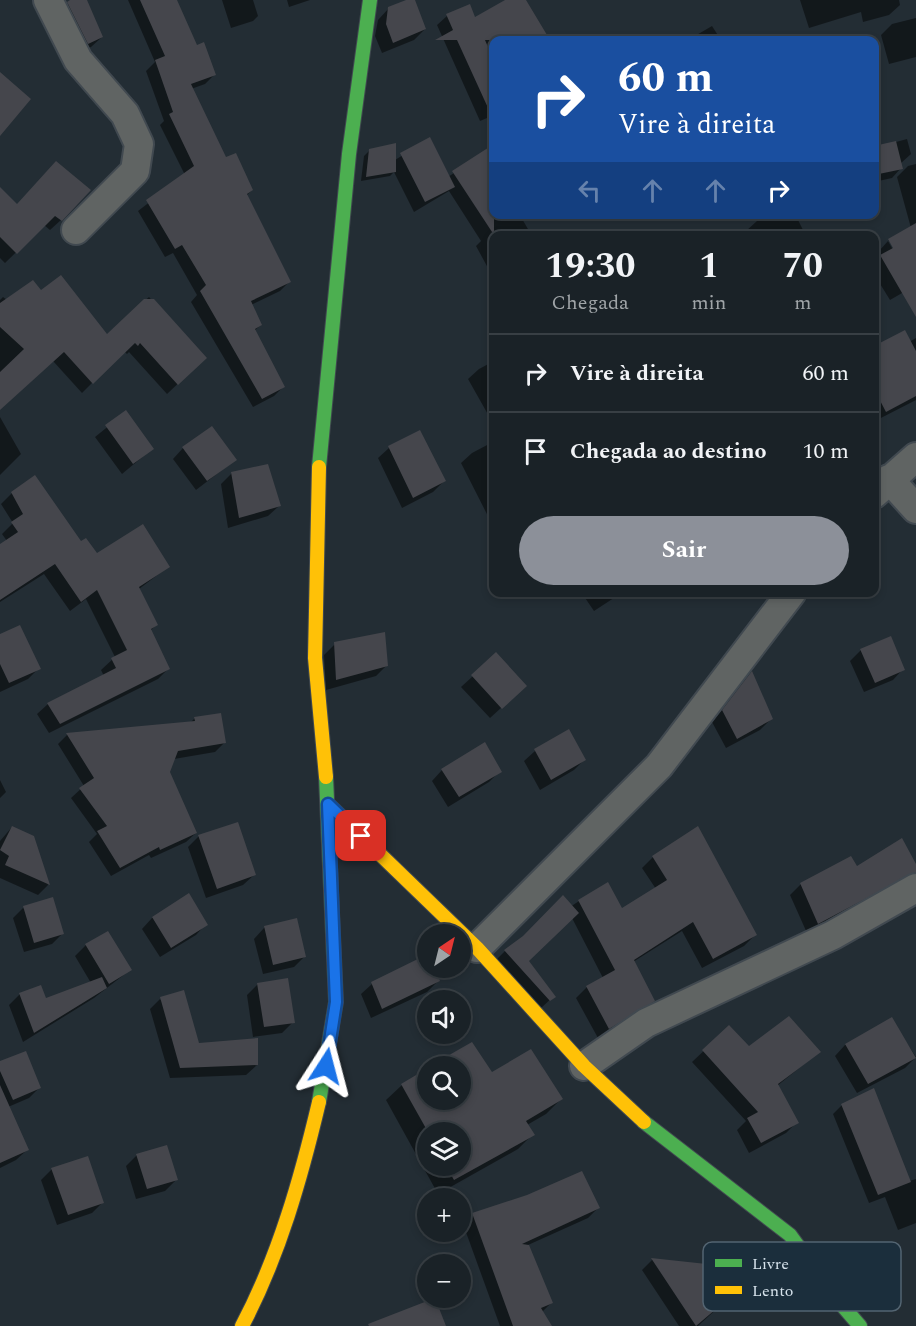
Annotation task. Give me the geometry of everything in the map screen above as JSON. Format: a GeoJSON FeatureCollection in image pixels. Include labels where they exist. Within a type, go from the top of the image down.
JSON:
{"type":"FeatureCollection","features":[{"type":"Feature","properties":{"kind":"street"},"geometry":{"type":"LineString","coordinates":[[48,0],[78,60],[125,114],[139,144],[135,171],[76,230]]}},
{"type":"Feature","properties":{"kind":"street"},"geometry":{"type":"LineString","coordinates":[[242,1326],[253,1305],[298,1185],[323,1087],[336,1002],[328,804],[315,658],[318,483],[349,154],[370,0]]}},
{"type":"Feature","properties":{"kind":"street"},"geometry":{"type":"LineString","coordinates":[[916,457],[882,487],[916,509]]}},
{"type":"Feature","properties":{"kind":"street"},"geometry":{"type":"LineString","coordinates":[[477,948],[659,766],[788,597]]}},
{"type":"Feature","properties":{"kind":"street"},"geometry":{"type":"LineString","coordinates":[[328,804],[477,948],[584,1066],[659,1136],[732,1188],[790,1235],[795,1242]]}},
{"type":"Feature","properties":{"kind":"street"},"geometry":{"type":"LineString","coordinates":[[584,1066],[646,1023],[833,935],[916,888]]}},
{"type":"Feature","properties":{"kind":"street"},"geometry":{"type":"LineString","coordinates":[[847,1311],[860,1326]]}},
{"type":"Feature","properties":{"kind":"building"},"geometry":{"type":"Polygon","coordinates":[[[87,0],[103,37],[88,44],[67,2],[87,0]]]}},
{"type":"Feature","properties":{"kind":"building"},"geometry":{"type":"Polygon","coordinates":[[[140,0],[177,0],[197,45],[204,42],[216,75],[191,84],[226,157],[236,153],[253,190],[247,194],[291,282],[251,301],[262,325],[255,329],[285,387],[262,399],[200,291],[206,285],[182,245],[175,249],[146,200],[194,166],[169,114],[173,112],[155,60],[165,56],[140,0]]]}},
{"type":"Feature","properties":{"kind":"building"},"geometry":{"type":"Polygon","coordinates":[[[406,0],[415,0],[426,29],[393,43],[386,24],[388,7],[406,0]]]}},
{"type":"Feature","properties":{"kind":"building"},"geometry":{"type":"Polygon","coordinates":[[[505,0],[526,0],[548,36],[489,36],[489,40],[485,40],[489,49],[489,110],[457,40],[435,40],[453,30],[446,14],[470,4],[475,17],[505,0]]]}},
{"type":"Feature","properties":{"kind":"building"},"geometry":{"type":"Polygon","coordinates":[[[0,72],[31,99],[0,136],[0,72]]]}},
{"type":"Feature","properties":{"kind":"building"},"geometry":{"type":"Polygon","coordinates":[[[430,137],[455,187],[425,202],[400,153],[430,137]]]}},
{"type":"Feature","properties":{"kind":"building"},"geometry":{"type":"Polygon","coordinates":[[[896,141],[903,169],[879,174],[879,145],[896,141]]]}},
{"type":"Feature","properties":{"kind":"building"},"geometry":{"type":"Polygon","coordinates":[[[396,143],[396,172],[366,177],[369,149],[396,143]]]}},
{"type":"Feature","properties":{"kind":"building"},"geometry":{"type":"Polygon","coordinates":[[[489,147],[489,219],[494,219],[494,231],[491,231],[452,171],[489,147]]]}},
{"type":"Feature","properties":{"kind":"building"},"geometry":{"type":"Polygon","coordinates":[[[56,161],[91,190],[62,221],[55,216],[17,254],[0,237],[0,187],[17,204],[56,161]]]}},
{"type":"Feature","properties":{"kind":"building"},"geometry":{"type":"Polygon","coordinates":[[[916,223],[916,317],[880,255],[893,248],[888,239],[916,223]]]}},
{"type":"Feature","properties":{"kind":"building"},"geometry":{"type":"Polygon","coordinates":[[[61,275],[107,334],[144,299],[154,299],[207,358],[178,385],[140,343],[138,346],[135,343],[93,384],[64,352],[0,410],[0,372],[24,349],[0,327],[0,303],[33,280],[41,290],[61,275]]]}},
{"type":"Feature","properties":{"kind":"building"},"geometry":{"type":"Polygon","coordinates":[[[905,330],[916,351],[916,396],[886,412],[879,399],[879,343],[905,330]]]}},
{"type":"Feature","properties":{"kind":"building"},"geometry":{"type":"Polygon","coordinates":[[[126,410],[154,449],[133,464],[105,425],[126,410]]]}},
{"type":"Feature","properties":{"kind":"building"},"geometry":{"type":"Polygon","coordinates":[[[212,426],[237,460],[207,481],[182,447],[212,426]]]}},
{"type":"Feature","properties":{"kind":"building"},"geometry":{"type":"Polygon","coordinates":[[[420,430],[446,481],[413,498],[388,446],[420,430]]]}},
{"type":"Feature","properties":{"kind":"building"},"geometry":{"type":"Polygon","coordinates":[[[268,464],[281,506],[239,518],[231,472],[268,464]]]}},
{"type":"Feature","properties":{"kind":"building"},"geometry":{"type":"Polygon","coordinates":[[[35,475],[81,541],[86,538],[97,553],[143,524],[170,567],[139,587],[158,625],[151,629],[170,669],[60,724],[47,703],[116,668],[111,658],[127,650],[97,590],[81,602],[55,564],[0,600],[0,544],[18,532],[11,522],[23,514],[11,492],[35,475]]]}},
{"type":"Feature","properties":{"kind":"building"},"geometry":{"type":"Polygon","coordinates":[[[20,625],[41,669],[9,683],[0,664],[0,634],[20,625]]]}},
{"type":"Feature","properties":{"kind":"building"},"geometry":{"type":"Polygon","coordinates":[[[385,632],[388,666],[336,680],[334,642],[385,632]]]}},
{"type":"Feature","properties":{"kind":"building"},"geometry":{"type":"Polygon","coordinates":[[[891,636],[905,670],[875,683],[860,649],[891,636]]]}},
{"type":"Feature","properties":{"kind":"building"},"geometry":{"type":"Polygon","coordinates":[[[496,652],[527,686],[502,709],[471,675],[496,652]]]}},
{"type":"Feature","properties":{"kind":"building"},"geometry":{"type":"Polygon","coordinates":[[[752,671],[773,719],[737,739],[722,710],[752,671]]]}},
{"type":"Feature","properties":{"kind":"building"},"geometry":{"type":"Polygon","coordinates":[[[221,713],[226,743],[178,751],[170,772],[197,833],[160,850],[159,847],[120,868],[97,831],[107,826],[79,788],[94,778],[66,733],[195,721],[194,717],[221,713]]]}},
{"type":"Feature","properties":{"kind":"building"},"geometry":{"type":"Polygon","coordinates":[[[569,729],[586,760],[551,780],[534,749],[569,729]]]}},
{"type":"Feature","properties":{"kind":"building"},"geometry":{"type":"Polygon","coordinates":[[[485,742],[502,772],[459,797],[441,769],[485,742]]]}},
{"type":"Feature","properties":{"kind":"building"},"geometry":{"type":"Polygon","coordinates":[[[238,822],[256,875],[217,889],[198,835],[238,822]]]}},
{"type":"Feature","properties":{"kind":"building"},"geometry":{"type":"Polygon","coordinates":[[[12,826],[34,836],[50,885],[5,865],[9,856],[0,850],[12,826]]]}},
{"type":"Feature","properties":{"kind":"building"},"geometry":{"type":"Polygon","coordinates":[[[698,826],[757,935],[713,959],[693,922],[634,960],[655,1001],[609,1029],[586,986],[615,970],[578,900],[608,882],[622,908],[667,880],[652,856],[698,826]]]}},
{"type":"Feature","properties":{"kind":"building"},"geometry":{"type":"Polygon","coordinates":[[[902,838],[916,864],[916,872],[818,924],[800,883],[851,856],[857,866],[902,838]]]}},
{"type":"Feature","properties":{"kind":"building"},"geometry":{"type":"Polygon","coordinates":[[[189,893],[208,925],[171,948],[152,917],[189,893]]]}},
{"type":"Feature","properties":{"kind":"building"},"geometry":{"type":"Polygon","coordinates":[[[563,895],[579,913],[529,961],[556,997],[550,1001],[504,950],[523,936],[563,895]]]}},
{"type":"Feature","properties":{"kind":"building"},"geometry":{"type":"Polygon","coordinates":[[[53,897],[64,934],[34,943],[23,906],[53,897]]]}},
{"type":"Feature","properties":{"kind":"building"},"geometry":{"type":"Polygon","coordinates":[[[297,918],[306,957],[273,965],[264,926],[297,918]]]}},
{"type":"Feature","properties":{"kind":"building"},"geometry":{"type":"Polygon","coordinates":[[[108,931],[132,970],[109,984],[85,944],[108,931]]]}},
{"type":"Feature","properties":{"kind":"building"},"geometry":{"type":"Polygon","coordinates":[[[417,959],[417,978],[439,978],[440,981],[417,990],[417,992],[382,1009],[371,982],[417,959]]]}},
{"type":"Feature","properties":{"kind":"building"},"geometry":{"type":"Polygon","coordinates":[[[102,977],[107,988],[34,1033],[19,993],[41,985],[46,998],[102,977]]]}},
{"type":"Feature","properties":{"kind":"building"},"geometry":{"type":"Polygon","coordinates":[[[288,978],[295,1023],[264,1027],[257,983],[288,978]]]}},
{"type":"Feature","properties":{"kind":"building"},"geometry":{"type":"Polygon","coordinates":[[[184,990],[199,1043],[258,1038],[258,1065],[180,1068],[160,997],[184,990]]]}},
{"type":"Feature","properties":{"kind":"building"},"geometry":{"type":"Polygon","coordinates":[[[789,1016],[821,1052],[778,1084],[799,1123],[761,1143],[747,1118],[758,1112],[702,1050],[729,1025],[749,1046],[789,1016]]]}},
{"type":"Feature","properties":{"kind":"building"},"geometry":{"type":"Polygon","coordinates":[[[892,1017],[916,1058],[868,1084],[845,1044],[892,1017]]]}},
{"type":"Feature","properties":{"kind":"building"},"geometry":{"type":"Polygon","coordinates":[[[471,1043],[492,1072],[531,1049],[563,1099],[526,1121],[535,1135],[471,1171],[471,1122],[422,1122],[401,1084],[417,1075],[417,1110],[471,1110],[471,1056],[448,1056],[471,1043]]]}},
{"type":"Feature","properties":{"kind":"building"},"geometry":{"type":"Polygon","coordinates":[[[26,1051],[41,1088],[13,1100],[0,1071],[0,1061],[26,1051]]]}},
{"type":"Feature","properties":{"kind":"building"},"geometry":{"type":"Polygon","coordinates":[[[0,1085],[29,1150],[0,1163],[0,1085]]]}},
{"type":"Feature","properties":{"kind":"building"},"geometry":{"type":"Polygon","coordinates":[[[874,1088],[911,1182],[878,1195],[841,1104],[874,1088]]]}},
{"type":"Feature","properties":{"kind":"building"},"geometry":{"type":"Polygon","coordinates":[[[167,1145],[178,1180],[147,1189],[136,1154],[167,1145]]]}},
{"type":"Feature","properties":{"kind":"building"},"geometry":{"type":"Polygon","coordinates":[[[88,1156],[104,1203],[68,1215],[51,1168],[88,1156]]]}},
{"type":"Feature","properties":{"kind":"building"},"geometry":{"type":"Polygon","coordinates":[[[582,1171],[600,1208],[522,1244],[529,1245],[553,1303],[541,1308],[552,1326],[513,1326],[472,1213],[527,1195],[582,1171]]]}},
{"type":"Feature","properties":{"kind":"building"},"geometry":{"type":"Polygon","coordinates":[[[651,1258],[703,1264],[703,1311],[714,1311],[696,1326],[651,1258]]]}},
{"type":"Feature","properties":{"kind":"building"},"geometry":{"type":"Polygon","coordinates":[[[417,1305],[417,1308],[439,1308],[446,1326],[369,1326],[368,1324],[417,1305]]]}},
{"type":"Feature","properties":{"kind":"traffic: fast"},"geometry":{"type":"LineString","coordinates":[[319,467],[349,154],[370,0]]}},
{"type":"Feature","properties":{"kind":"traffic: fast"},"geometry":{"type":"LineString","coordinates":[[319,1102],[336,1002],[326,777]]}},
{"type":"Feature","properties":{"kind":"traffic: fast"},"geometry":{"type":"LineString","coordinates":[[644,1122],[790,1235],[795,1242]]}},
{"type":"Feature","properties":{"kind":"traffic: fast"},"geometry":{"type":"LineString","coordinates":[[847,1311],[860,1326]]}},
{"type":"Feature","properties":{"kind":"traffic: slow"},"geometry":{"type":"LineString","coordinates":[[319,467],[315,658],[326,777]]}},
{"type":"Feature","properties":{"kind":"traffic: slow"},"geometry":{"type":"LineString","coordinates":[[328,804],[477,948],[584,1066],[644,1122]]}},
{"type":"Feature","properties":{"kind":"traffic: slow"},"geometry":{"type":"LineString","coordinates":[[242,1326],[267,1272],[288,1216],[319,1102]]}},
{"type":"Feature","properties":{"kind":"route"},"geometry":{"type":"LineString","coordinates":[[326,1066],[336,1002],[328,804],[361,836]]}}]}
